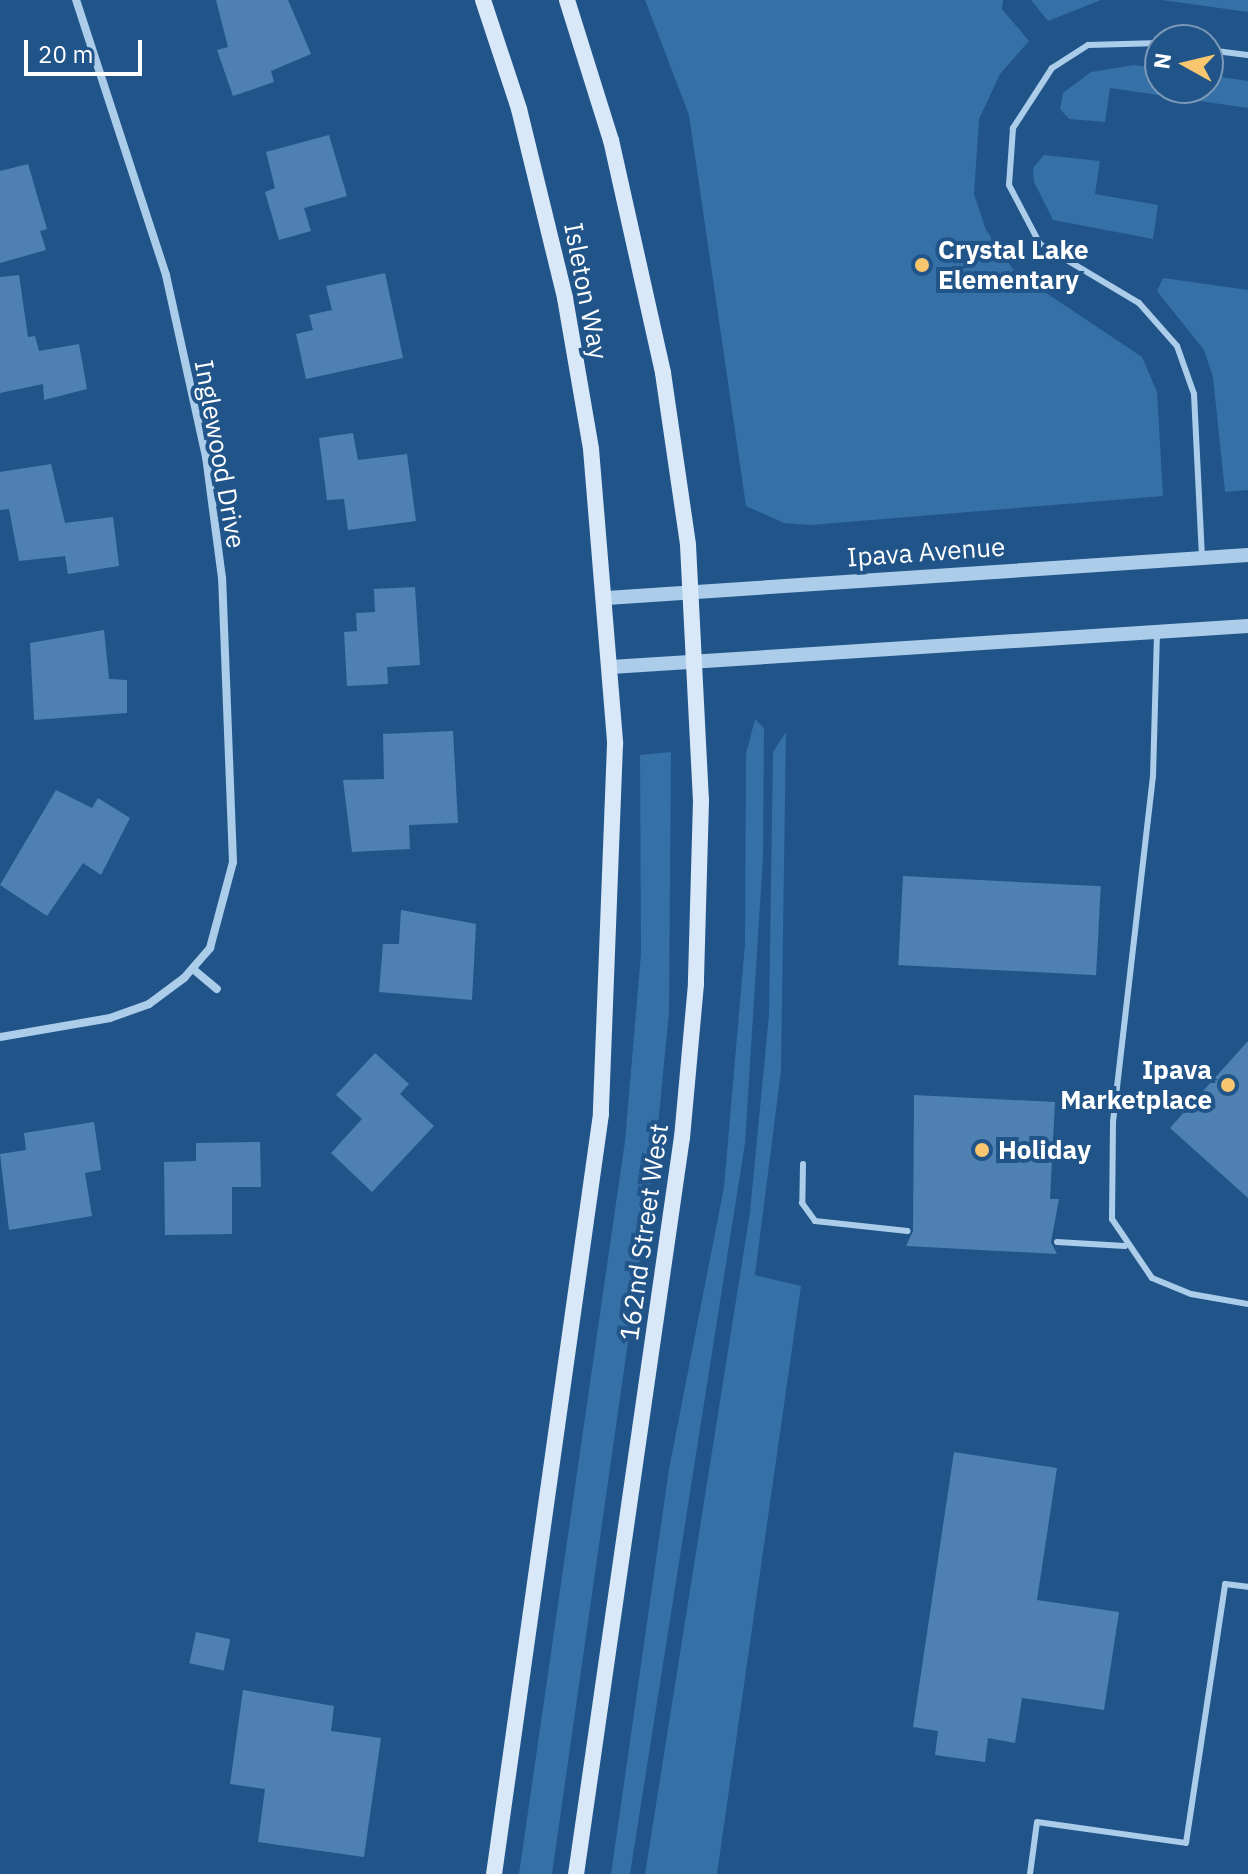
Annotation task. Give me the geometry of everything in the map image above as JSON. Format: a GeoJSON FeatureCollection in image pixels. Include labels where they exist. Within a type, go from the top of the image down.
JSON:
{"type":"FeatureCollection","features":[{"type":"Feature","properties":{"kind":"main road","name":"Isleton Way"},"geometry":{"type":"LineString","coordinates":[[483,0],[551,230],[591,449],[607,598]]}},
{"type":"Feature","properties":{"kind":"main road"},"geometry":{"type":"LineString","coordinates":[[567,0],[640,262],[693,592]]}},
{"type":"Feature","properties":{"kind":"main road","name":"162nd Street West"},"geometry":{"type":"LineString","coordinates":[[576,1874],[689,1067],[700,884],[699,662],[693,592]]}},
{"type":"Feature","properties":{"kind":"main road"},"geometry":{"type":"LineString","coordinates":[[494,1874],[601,1114],[615,852],[607,598]]}},
{"type":"Feature","properties":{"kind":"street","name":"Inglewood Drive"},"geometry":{"type":"LineString","coordinates":[[0,1037],[123,1014],[149,1004],[193,969],[210,948],[228,898],[235,833],[222,578],[206,457],[166,275],[76,0]]}},
{"type":"Feature","properties":{"kind":"street","name":"Ipava Avenue"},"geometry":{"type":"LineString","coordinates":[[607,598],[1248,555]]}},
{"type":"Feature","properties":{"kind":"street"},"geometry":{"type":"LineString","coordinates":[[611,667],[1248,626]]}},
{"type":"Feature","properties":{"kind":"street"},"geometry":{"type":"LineString","coordinates":[[193,969],[217,989]]}},
{"type":"Feature","properties":{"kind":"lane"},"geometry":{"type":"LineString","coordinates":[[1144,43],[1088,45],[1052,68],[1013,128],[1009,185],[1040,244],[1139,303],[1177,346],[1194,394],[1202,558]]}},
{"type":"Feature","properties":{"kind":"lane"},"geometry":{"type":"LineString","coordinates":[[1224,52],[1248,55]]}},
{"type":"Feature","properties":{"kind":"lane"},"geometry":{"type":"LineString","coordinates":[[1157,633],[1154,765],[1113,1123],[1112,1219],[1125,1246],[1169,1288],[1248,1304]]}},
{"type":"Feature","properties":{"kind":"lane"},"geometry":{"type":"LineString","coordinates":[[803,1164],[802,1203],[815,1221],[907,1231]]}},
{"type":"Feature","properties":{"kind":"lane"},"geometry":{"type":"LineString","coordinates":[[1057,1242],[1125,1246]]}},
{"type":"Feature","properties":{"kind":"lane"},"geometry":{"type":"LineString","coordinates":[[1030,1874],[1037,1822],[1186,1843],[1225,1584],[1248,1587]]}},
{"type":"Feature","properties":{"kind":"shaded area"},"geometry":{"type":"Polygon","coordinates":[[[645,0],[1003,0],[1002,9],[1029,41],[1000,74],[979,119],[974,194],[986,230],[1015,272],[1142,357],[1157,392],[1163,496],[811,525],[784,523],[746,506],[689,115],[645,0]]]}},
{"type":"Feature","properties":{"kind":"shaded area"},"geometry":{"type":"Polygon","coordinates":[[[1031,0],[1101,0],[1048,21],[1031,0]]]}},
{"type":"Feature","properties":{"kind":"shaded area"},"geometry":{"type":"Polygon","coordinates":[[[1162,0],[1248,0],[1248,12],[1162,0]]]}},
{"type":"Feature","properties":{"kind":"shaded area"},"geometry":{"type":"Polygon","coordinates":[[[1134,65],[1144,67],[1144,93],[1110,88],[1105,122],[1069,119],[1060,109],[1063,93],[1091,72],[1134,65]]]}},
{"type":"Feature","properties":{"kind":"shaded area"},"geometry":{"type":"Polygon","coordinates":[[[1224,77],[1248,81],[1248,108],[1220,104],[1224,104],[1224,77]]]}},
{"type":"Feature","properties":{"kind":"shaded area"},"geometry":{"type":"Polygon","coordinates":[[[1044,155],[1100,161],[1095,194],[1158,205],[1153,239],[1053,220],[1034,182],[1033,168],[1044,155]]]}},
{"type":"Feature","properties":{"kind":"shaded area"},"geometry":{"type":"Polygon","coordinates":[[[1163,278],[1248,290],[1248,490],[1225,492],[1213,377],[1204,350],[1157,291],[1163,278]]]}},
{"type":"Feature","properties":{"kind":"shaded area"},"geometry":{"type":"Polygon","coordinates":[[[755,719],[764,728],[763,857],[745,1143],[630,1874],[611,1874],[669,1469],[724,1187],[745,944],[746,754],[755,719]]]}},
{"type":"Feature","properties":{"kind":"shaded area"},"geometry":{"type":"Polygon","coordinates":[[[786,732],[781,1071],[755,1275],[801,1286],[717,1874],[645,1874],[750,1212],[769,1015],[773,752],[786,732]]]}},
{"type":"Feature","properties":{"kind":"shaded area"},"geometry":{"type":"Polygon","coordinates":[[[671,752],[669,1012],[656,1146],[552,1874],[519,1874],[625,1141],[641,954],[640,755],[671,752]]]}},
{"type":"Feature","properties":{"kind":"building"},"geometry":{"type":"Polygon","coordinates":[[[216,0],[288,0],[311,54],[271,71],[274,82],[233,96],[217,50],[228,47],[216,0]]]}},
{"type":"Feature","properties":{"kind":"building"},"geometry":{"type":"Polygon","coordinates":[[[329,135],[347,196],[304,208],[311,231],[279,240],[265,192],[275,188],[266,152],[329,135]]]}},
{"type":"Feature","properties":{"kind":"building"},"geometry":{"type":"Polygon","coordinates":[[[28,164],[47,229],[40,231],[46,250],[0,263],[0,171],[28,164]]]}},
{"type":"Feature","properties":{"kind":"building"},"geometry":{"type":"Polygon","coordinates":[[[385,273],[403,358],[306,379],[296,334],[313,330],[309,315],[332,310],[326,286],[385,273]]]}},
{"type":"Feature","properties":{"kind":"building"},"geometry":{"type":"Polygon","coordinates":[[[19,275],[28,337],[35,336],[39,351],[79,344],[87,389],[44,400],[43,384],[0,393],[0,277],[19,275]]]}},
{"type":"Feature","properties":{"kind":"building"},"geometry":{"type":"Polygon","coordinates":[[[353,433],[358,460],[407,454],[416,521],[348,530],[344,499],[327,500],[319,438],[353,433]]]}},
{"type":"Feature","properties":{"kind":"building"},"geometry":{"type":"Polygon","coordinates":[[[51,464],[65,523],[113,517],[119,566],[68,574],[65,556],[19,561],[9,509],[0,510],[0,472],[51,464]]]}},
{"type":"Feature","properties":{"kind":"building"},"geometry":{"type":"Polygon","coordinates":[[[415,587],[420,665],[387,667],[388,684],[347,686],[344,632],[357,631],[356,613],[375,612],[374,589],[415,587]]]}},
{"type":"Feature","properties":{"kind":"building"},"geometry":{"type":"Polygon","coordinates":[[[104,630],[109,679],[127,680],[127,713],[34,720],[30,643],[104,630]]]}},
{"type":"Feature","properties":{"kind":"building"},"geometry":{"type":"Polygon","coordinates":[[[453,731],[458,823],[409,825],[410,849],[352,852],[343,780],[384,779],[383,734],[453,731]]]}},
{"type":"Feature","properties":{"kind":"building"},"geometry":{"type":"Polygon","coordinates":[[[56,790],[92,808],[98,798],[130,818],[101,875],[83,863],[47,916],[0,885],[56,790]]]}},
{"type":"Feature","properties":{"kind":"building"},"geometry":{"type":"Polygon","coordinates":[[[903,876],[1101,886],[1096,975],[898,965],[903,876]]]}},
{"type":"Feature","properties":{"kind":"building"},"geometry":{"type":"Polygon","coordinates":[[[401,910],[476,924],[472,1000],[379,992],[383,944],[399,944],[401,910]]]}},
{"type":"Feature","properties":{"kind":"building","name":"Ipava Marketplace"},"geometry":{"type":"Polygon","coordinates":[[[1248,1041],[1248,1198],[1170,1128],[1248,1041]]]}},
{"type":"Feature","properties":{"kind":"building"},"geometry":{"type":"Polygon","coordinates":[[[375,1053],[409,1084],[400,1094],[434,1126],[372,1192],[331,1153],[362,1119],[336,1095],[375,1053]]]}},
{"type":"Feature","properties":{"kind":"building","name":"Holiday"},"geometry":{"type":"Polygon","coordinates":[[[914,1095],[1055,1102],[1050,1199],[1059,1199],[1051,1242],[1057,1254],[906,1246],[913,1231],[914,1095]]]}},
{"type":"Feature","properties":{"kind":"building"},"geometry":{"type":"Polygon","coordinates":[[[94,1122],[101,1170],[85,1173],[92,1216],[9,1230],[0,1154],[26,1150],[24,1133],[94,1122]]]}},
{"type":"Feature","properties":{"kind":"building"},"geometry":{"type":"Polygon","coordinates":[[[260,1142],[261,1187],[232,1187],[232,1234],[165,1235],[164,1162],[196,1161],[196,1143],[260,1142]]]}},
{"type":"Feature","properties":{"kind":"building"},"geometry":{"type":"Polygon","coordinates":[[[954,1452],[1057,1468],[1037,1600],[1119,1612],[1104,1710],[1022,1698],[1015,1743],[988,1738],[985,1762],[935,1755],[938,1731],[913,1727],[954,1452]]]}},
{"type":"Feature","properties":{"kind":"building"},"geometry":{"type":"Polygon","coordinates":[[[196,1632],[230,1639],[224,1671],[189,1663],[196,1632]]]}},
{"type":"Feature","properties":{"kind":"building"},"geometry":{"type":"Polygon","coordinates":[[[243,1690],[334,1706],[331,1731],[381,1738],[364,1857],[258,1842],[265,1789],[230,1784],[243,1690]]]}},
{"type":"Feature","properties":{"kind":"place","name":"Crystal Lake Elementary"},"geometry":{"type":"Point","coordinates":[922,265]}},
{"type":"Feature","properties":{"kind":"place","name":"Ipava Marketplace"},"geometry":{"type":"Point","coordinates":[1228,1085]}},
{"type":"Feature","properties":{"kind":"place","name":"Holiday"},"geometry":{"type":"Point","coordinates":[982,1150]}}]}
